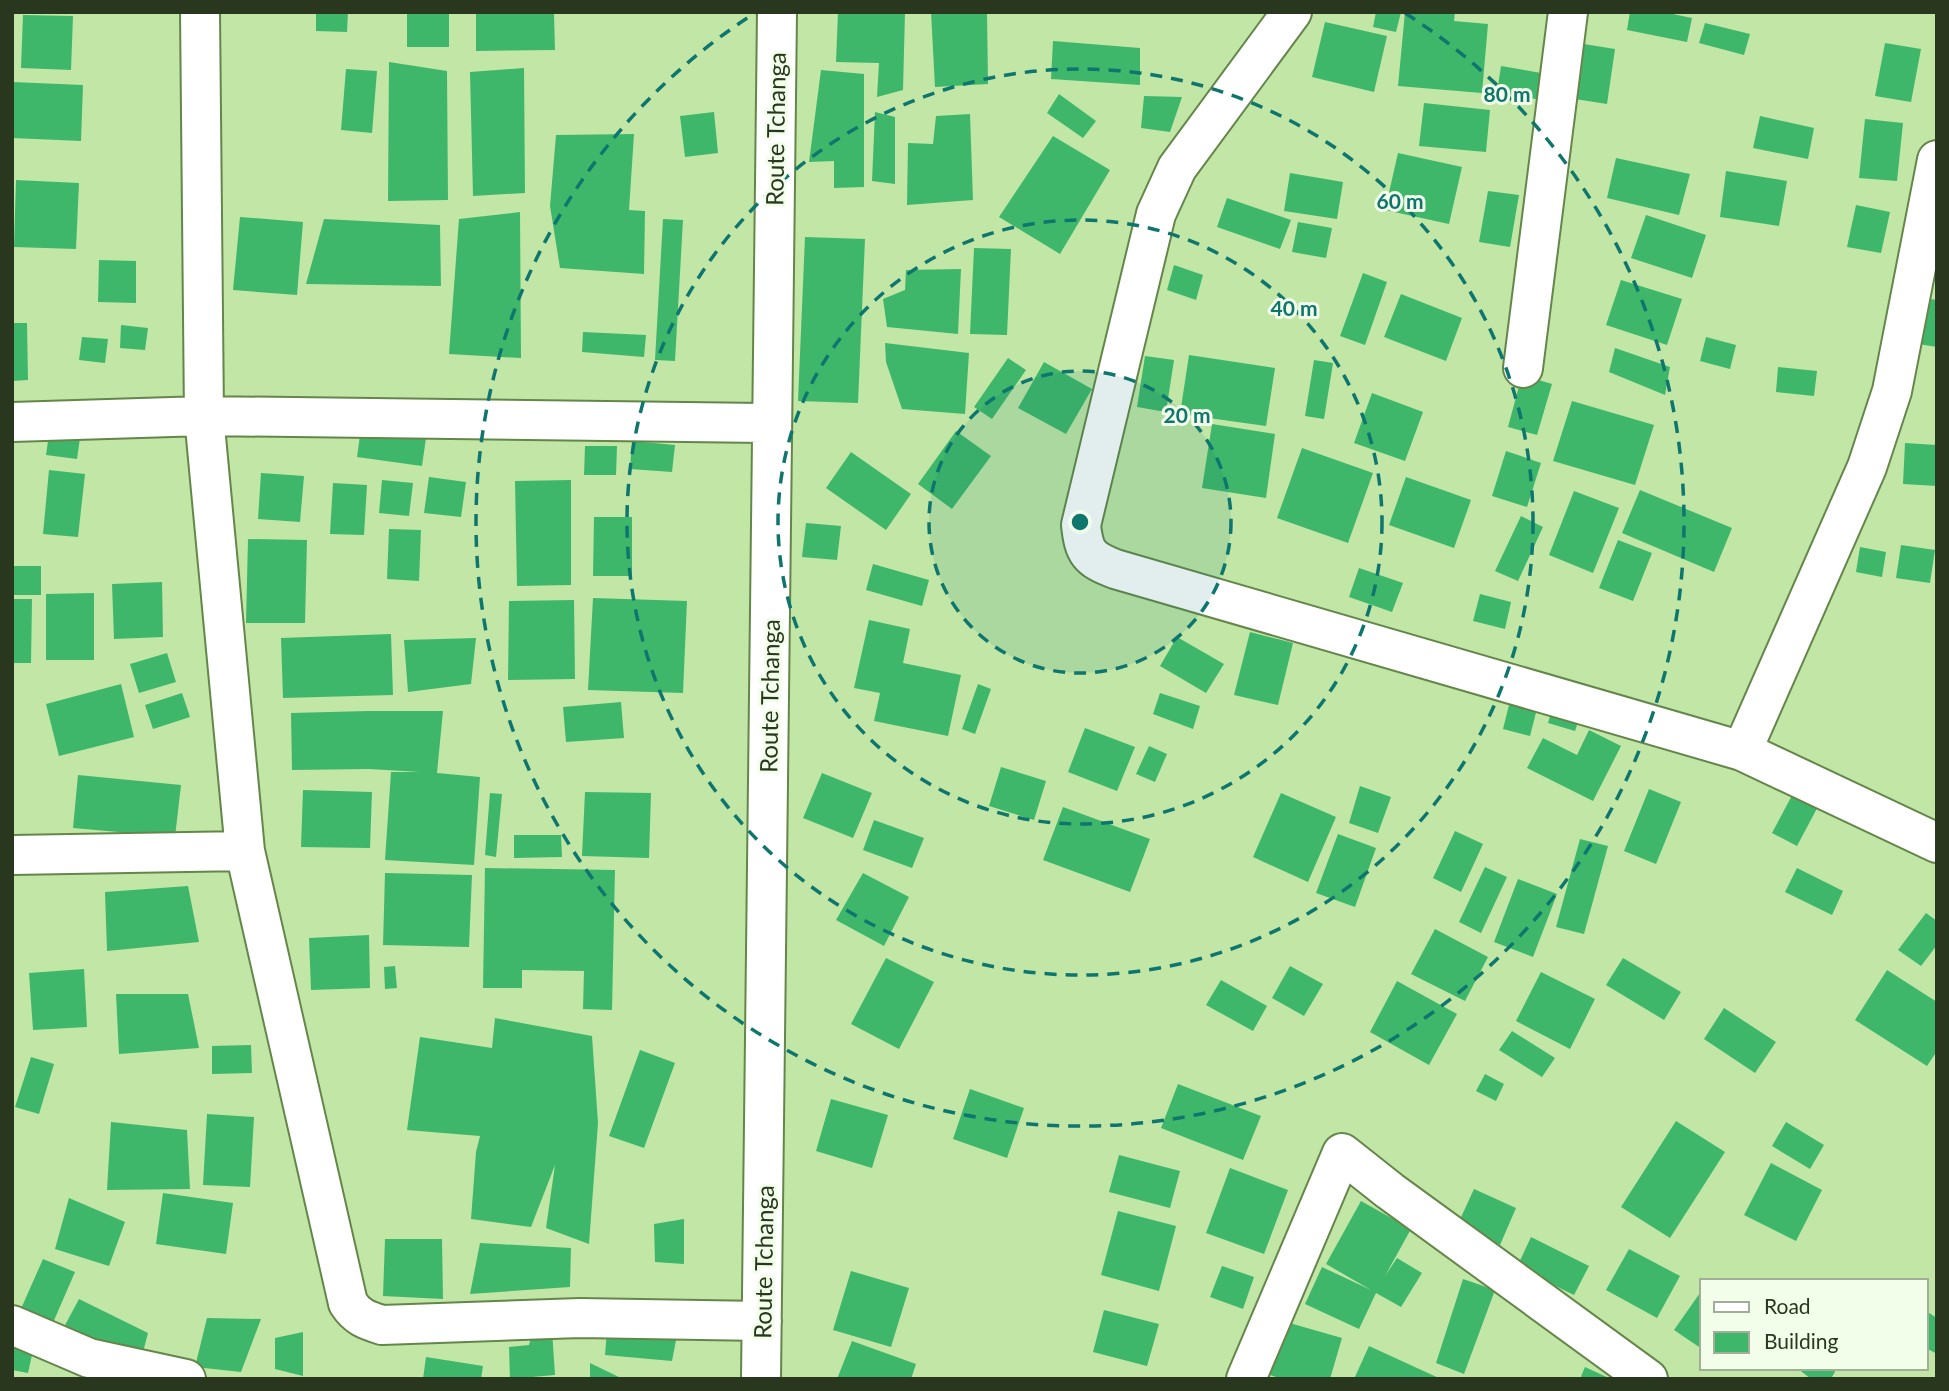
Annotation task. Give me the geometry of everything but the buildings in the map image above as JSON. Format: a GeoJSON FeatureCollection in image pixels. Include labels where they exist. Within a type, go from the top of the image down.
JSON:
{"type":"FeatureCollection","features":[{"type":"Feature","properties":{"kind":"street"},"geometry":{"type":"LineString","coordinates":[[200,12],[204,416],[245,851],[348,1303],[355,1314],[382,1325],[580,1318],[762,1321]]}},
{"type":"Feature","properties":{"kind":"street","name":"Route Tchanga"},"geometry":{"type":"LineString","coordinates":[[761,1379],[777,12]]}},
{"type":"Feature","properties":{"kind":"street"},"geometry":{"type":"LineString","coordinates":[[1292,12],[1177,168],[1156,214],[1081,525],[1083,547],[1096,562],[1115,569],[1742,751],[1937,843]]}},
{"type":"Feature","properties":{"kind":"street"},"geometry":{"type":"LineString","coordinates":[[1523,368],[1568,12]]}},
{"type":"Feature","properties":{"kind":"street"},"geometry":{"type":"LineString","coordinates":[[1742,751],[1867,467],[1888,404],[1907,322],[1937,160]]}},
{"type":"Feature","properties":{"kind":"street"},"geometry":{"type":"LineString","coordinates":[[12,422],[204,416],[771,423]]}},
{"type":"Feature","properties":{"kind":"street"},"geometry":{"type":"LineString","coordinates":[[12,855],[245,851]]}},
{"type":"Feature","properties":{"kind":"street"},"geometry":{"type":"LineString","coordinates":[[1246,1379],[1342,1153],[1648,1379]]}},
{"type":"Feature","properties":{"kind":"street"},"geometry":{"type":"LineString","coordinates":[[12,1325],[89,1357],[186,1379]]}}]}
